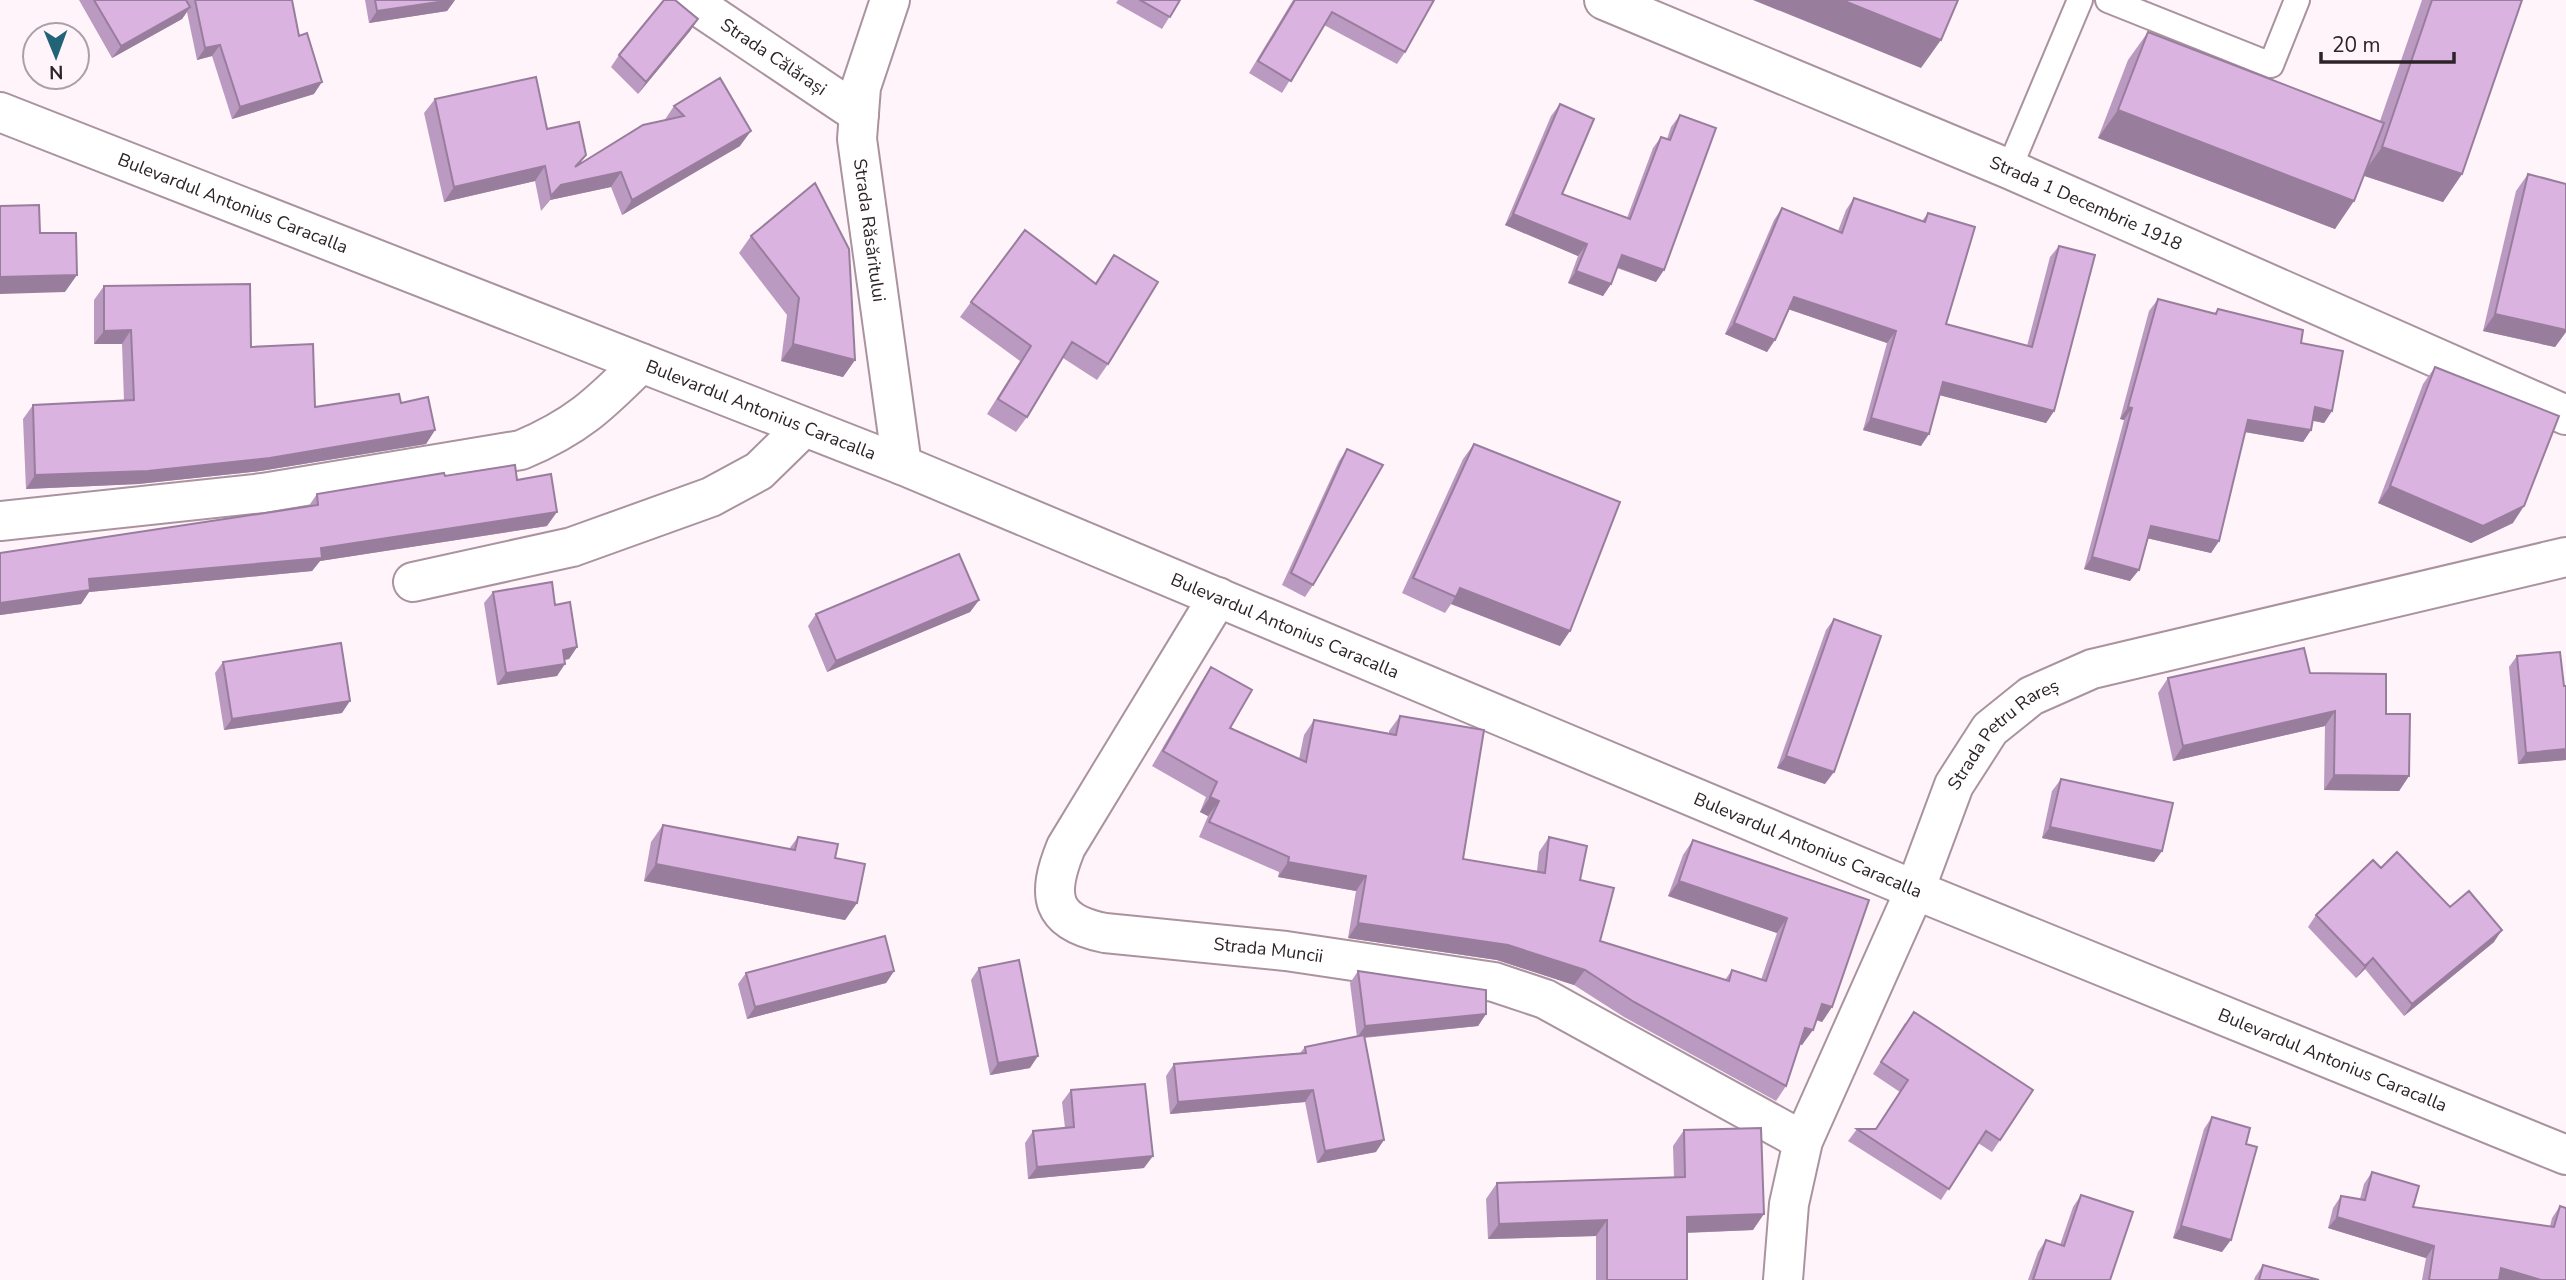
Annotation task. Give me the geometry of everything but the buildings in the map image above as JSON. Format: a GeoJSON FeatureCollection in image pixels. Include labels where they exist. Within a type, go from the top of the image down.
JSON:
{"type":"FeatureCollection","features":[{"type":"Feature","properties":{"kind":"street","name":"Strada Călărași"},"geometry":{"type":"LineString","coordinates":[[689,0],[859,114]]}},
{"type":"Feature","properties":{"kind":"street","name":"Strada Răsăritului"},"geometry":{"type":"LineString","coordinates":[[890,0],[860,87],[857,139],[902,465]]}},
{"type":"Feature","properties":{"kind":"street","name":"Strada 1 Decembrie 1918"},"geometry":{"type":"LineString","coordinates":[[1604,0],[2009,169],[2566,415]]}},
{"type":"Feature","properties":{"kind":"street","name":"Bulevardul Antonius Caracalla"},"geometry":{"type":"LineString","coordinates":[[0,112],[902,465],[1915,890],[2566,1155]]}},
{"type":"Feature","properties":{"kind":"street"},"geometry":{"type":"LineString","coordinates":[[0,520],[263,493],[521,450],[561,433],[595,410],[641,363]]}},
{"type":"Feature","properties":{"kind":"street"},"geometry":{"type":"LineString","coordinates":[[413,582],[572,547],[711,497],[759,471],[804,427]]}},
{"type":"Feature","properties":{"kind":"street","name":"Strada Petru Rareș"},"geometry":{"type":"LineString","coordinates":[[1783,1280],[1789,1204],[1803,1141],[1915,890],[1954,785],[1990,729],[2031,696],[2092,669],[2566,557]]}},
{"type":"Feature","properties":{"kind":"street","name":"Strada Muncii"},"geometry":{"type":"LineString","coordinates":[[1218,597],[1066,847],[1054,888],[1056,903],[1065,919],[1082,929],[1105,933],[1286,951],[1494,982],[1545,999],[1803,1141]]}},
{"type":"Feature","properties":{"kind":"lane"},"geometry":{"type":"LineString","coordinates":[[2009,169],[2080,0]]}},
{"type":"Feature","properties":{"kind":"lane"},"geometry":{"type":"LineString","coordinates":[[2108,0],[2271,65],[2297,0]]}}]}
